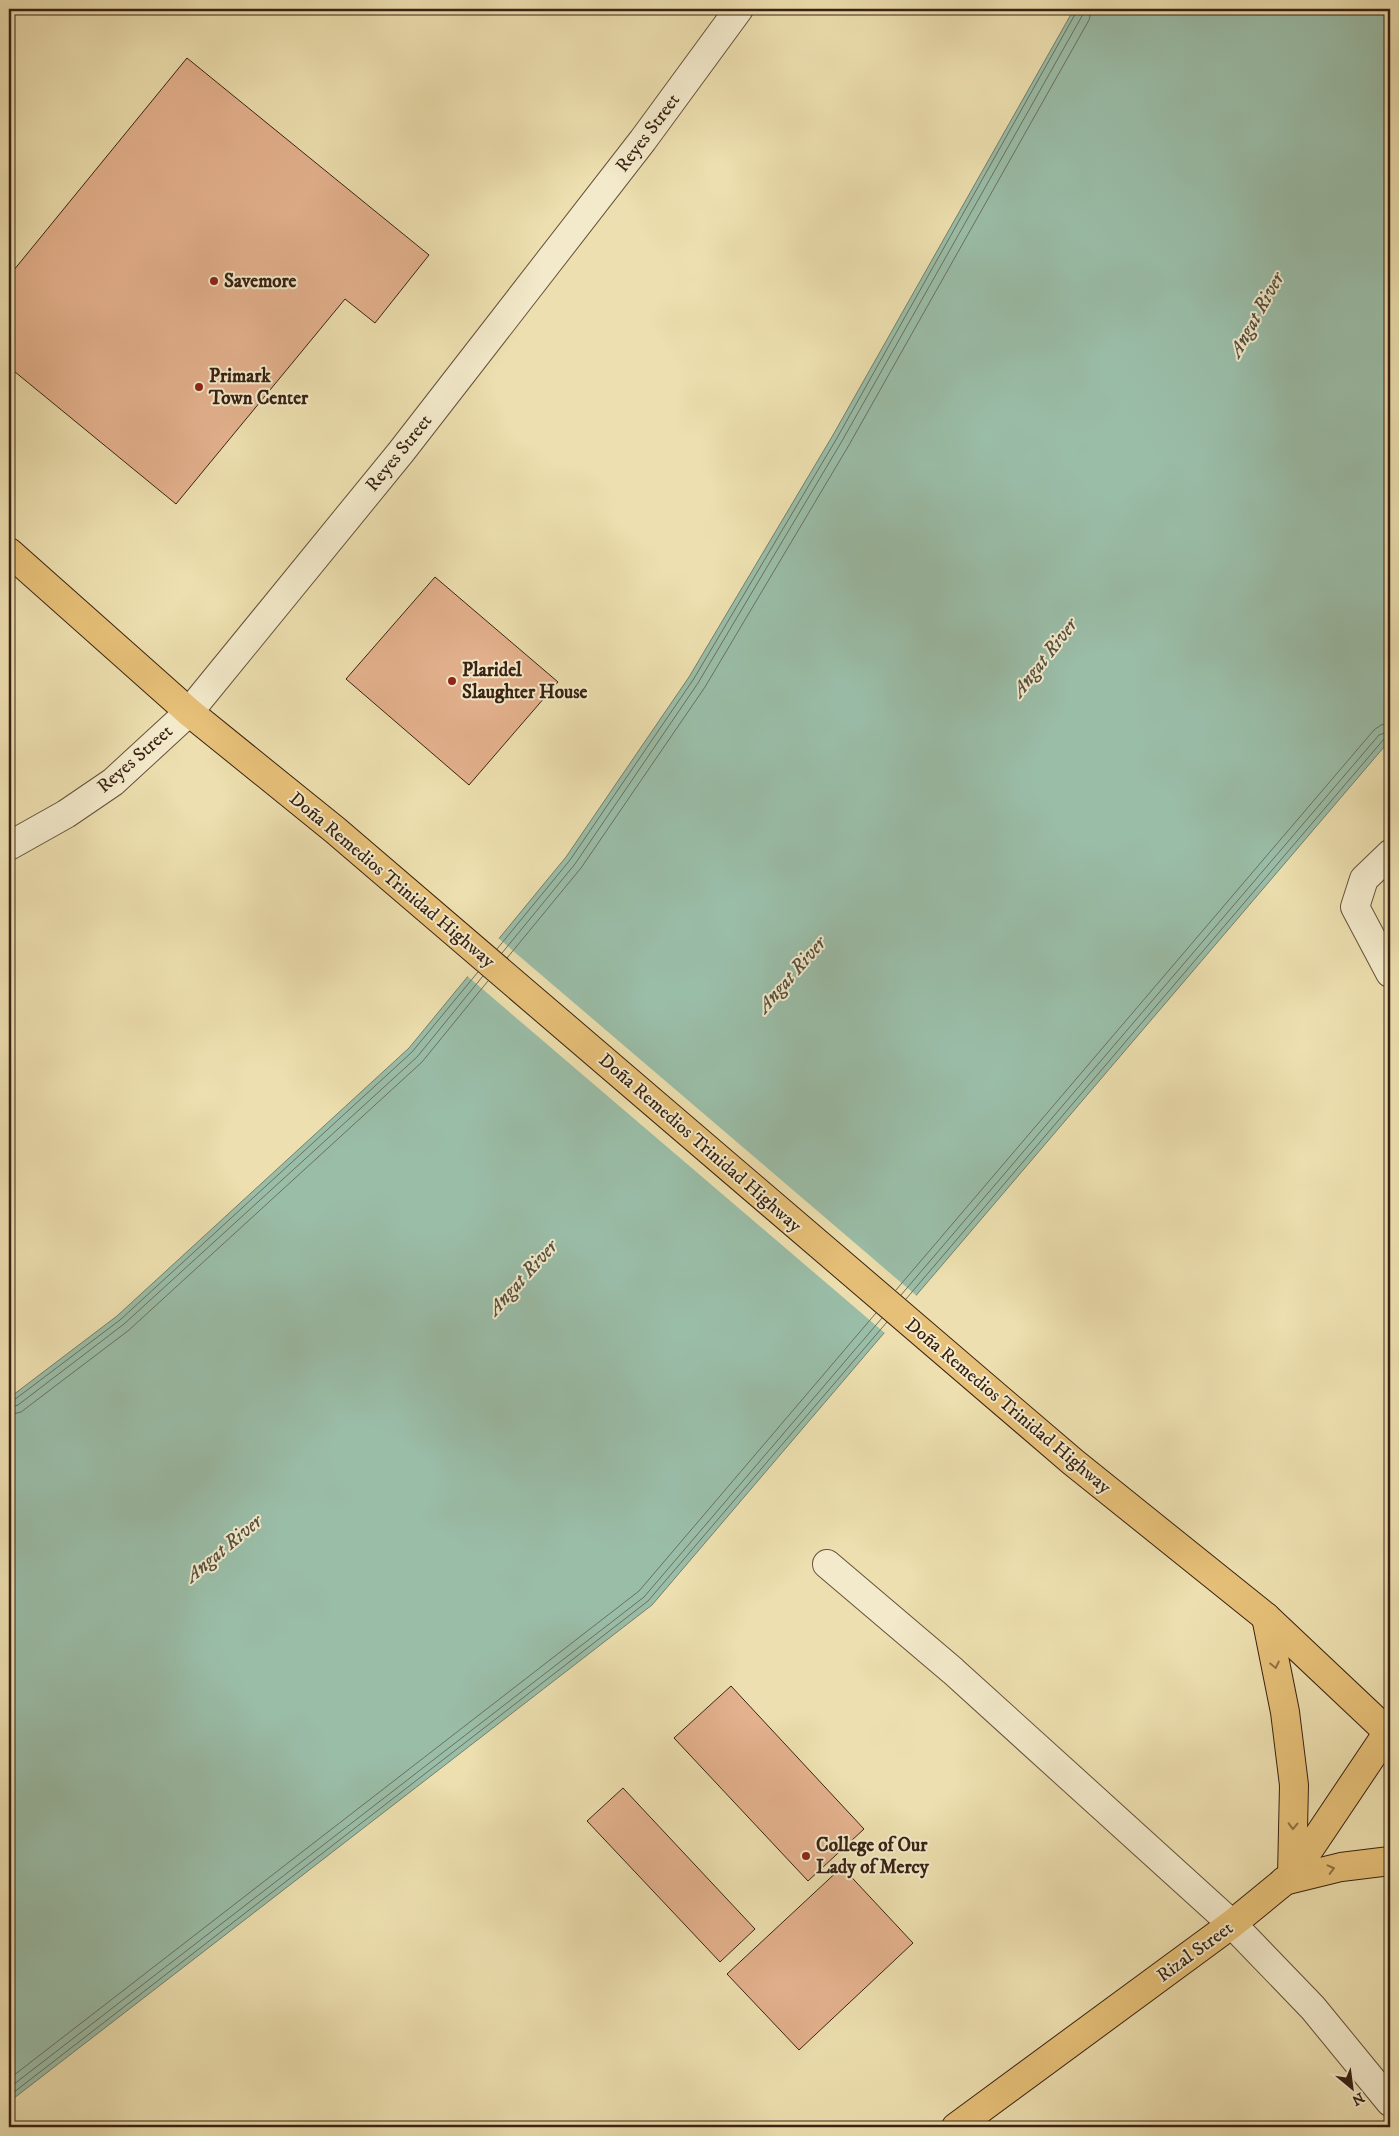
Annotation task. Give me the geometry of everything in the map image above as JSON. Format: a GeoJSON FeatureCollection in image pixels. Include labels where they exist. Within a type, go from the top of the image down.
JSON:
{"type":"FeatureCollection","features":[{"type":"Feature","properties":{"kind":"main road","name":"Doña Remedios Trinidad Highway"},"geometry":{"type":"LineString","coordinates":[[9,552],[189,712],[335,830],[1073,1462],[1266,1618],[1389,1732]]}},
{"type":"Feature","properties":{"kind":"main road"},"geometry":{"type":"LineString","coordinates":[[1266,1618],[1285,1712],[1294,1785],[1288,1878],[1341,1867],[1390,1861]]}},
{"type":"Feature","properties":{"kind":"main road","name":"Rizal Street"},"geometry":{"type":"LineString","coordinates":[[957,2127],[1232,1924],[1288,1878],[1389,1732]]}},
{"type":"Feature","properties":{"kind":"street","name":"Reyes Street"},"geometry":{"type":"LineString","coordinates":[[9,846],[66,814],[113,782],[189,712],[401,452],[649,132],[739,9]]}},
{"type":"Feature","properties":{"kind":"street"},"geometry":{"type":"LineString","coordinates":[[1390,854],[1364,879],[1355,907],[1390,973]]}},
{"type":"Feature","properties":{"kind":"street"},"geometry":{"type":"LineString","coordinates":[[827,1564],[953,1671],[1232,1924],[1313,2008],[1390,2102]]}},
{"type":"Feature","properties":{"kind":"water","name":"Angat River"},"geometry":{"type":"Polygon","coordinates":[[[1074,9],[1390,9],[1390,740],[652,1605],[9,2102],[9,1398],[117,1316],[409,1048],[566,857],[689,677],[833,435],[1074,9]]]}},
{"type":"Feature","properties":{"kind":"pier"},"geometry":{"type":"Polygon","coordinates":[[[497,937],[918,1297],[886,1334],[466,975],[497,937]]]}},
{"type":"Feature","properties":{"kind":"building","name":"Primark Town Center"},"geometry":{"type":"Polygon","coordinates":[[[187,58],[429,255],[375,323],[345,299],[176,504],[9,367],[9,276],[187,58]]]}},
{"type":"Feature","properties":{"kind":"building","name":"Plaridel Slaughter House"},"geometry":{"type":"Polygon","coordinates":[[[435,577],[558,682],[469,785],[346,679],[435,577]]]}},
{"type":"Feature","properties":{"kind":"building"},"geometry":{"type":"Polygon","coordinates":[[[731,1686],[864,1829],[808,1881],[674,1738],[731,1686]]]}},
{"type":"Feature","properties":{"kind":"building"},"geometry":{"type":"Polygon","coordinates":[[[623,1788],[755,1929],[720,1962],[587,1821],[623,1788]]]}},
{"type":"Feature","properties":{"kind":"building"},"geometry":{"type":"Polygon","coordinates":[[[842,1867],[913,1943],[799,2050],[727,1974],[842,1867]]]}},
{"type":"Feature","properties":{"kind":"place","name":"Savemore"},"geometry":{"type":"Point","coordinates":[214,281]}},
{"type":"Feature","properties":{"kind":"place","name":"Primark Town Center"},"geometry":{"type":"Point","coordinates":[199,387]}},
{"type":"Feature","properties":{"kind":"place","name":"Plaridel Slaughter House"},"geometry":{"type":"Point","coordinates":[452,681]}},
{"type":"Feature","properties":{"kind":"place","name":"College of Our Lady of Mercy"},"geometry":{"type":"Point","coordinates":[806,1856]}}]}
